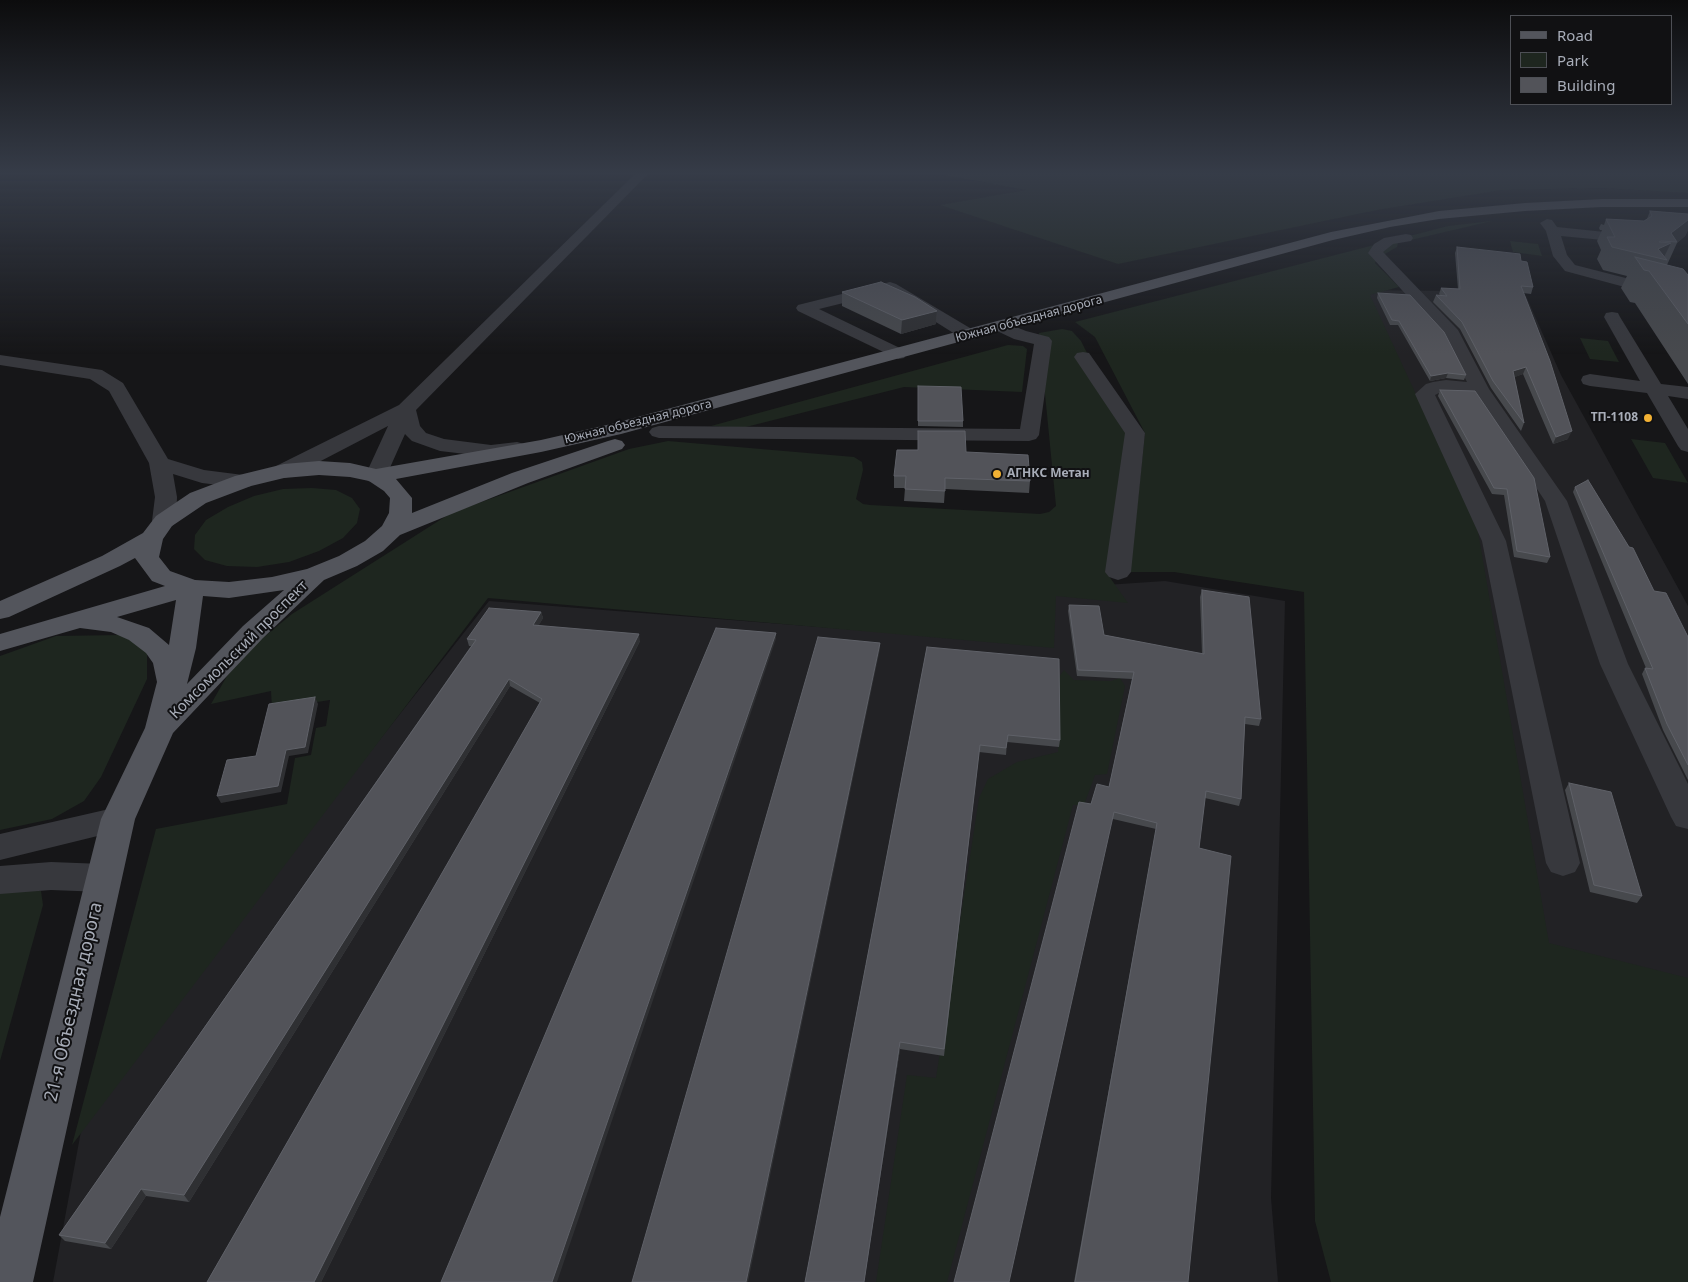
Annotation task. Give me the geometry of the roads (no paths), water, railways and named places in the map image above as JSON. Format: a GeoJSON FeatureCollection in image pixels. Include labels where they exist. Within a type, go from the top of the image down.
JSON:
{"type":"FeatureCollection","features":[{"type":"Feature","properties":{"kind":"main road","name":"Южная объездная дорога"},"geometry":{"type":"LineString","coordinates":[[376,476],[541,446],[614,430],[969,336],[1341,234]]}},
{"type":"Feature","properties":{"kind":"main road","name":"Южная объездная дорога"},"geometry":{"type":"LineString","coordinates":[[392,530],[520,478],[659,432],[1020,335],[1382,234]]}},
{"type":"Feature","properties":{"kind":"main road","name":"Комсомольский проспект"},"geometry":{"type":"LineString","coordinates":[[327,469],[350,470],[376,476],[392,486],[401,498],[401,513],[392,530],[374,546],[348,561],[316,574],[272,585],[229,590],[191,587],[161,576],[148,558],[158,529],[198,498],[243,480],[284,471],[327,469]]}},
{"type":"Feature","properties":{"kind":"main road"},"geometry":{"type":"LineString","coordinates":[[0,611],[102,565],[158,529]]}},
{"type":"Feature","properties":{"kind":"main road","name":"Комсомольский проспект"},"geometry":{"type":"LineString","coordinates":[[160,728],[253,632],[316,574]]}},
{"type":"Feature","properties":{"kind":"main road","name":"Комсомольский проспект"},"geometry":{"type":"LineString","coordinates":[[160,728],[182,648],[191,587]]}},
{"type":"Feature","properties":{"kind":"main road"},"geometry":{"type":"LineString","coordinates":[[0,643],[191,587]]}},
{"type":"Feature","properties":{"kind":"main road"},"geometry":{"type":"LineString","coordinates":[[76,620],[116,625],[139,634],[156,647],[167,663],[171,682],[160,728]]}},
{"type":"Feature","properties":{"kind":"main road","name":"21-я Объездная дорога"},"geometry":{"type":"LineString","coordinates":[[8,1282],[118,819],[160,728]]}},
{"type":"Feature","properties":{"kind":"street"},"geometry":{"type":"LineString","coordinates":[[284,471],[406,409],[582,234]]}},
{"type":"Feature","properties":{"kind":"street"},"geometry":{"type":"LineString","coordinates":[[1552,234],[1560,256],[1570,268],[1688,299]]}},
{"type":"Feature","properties":{"kind":"street"},"geometry":{"type":"LineString","coordinates":[[1596,234],[1624,238],[1634,237],[1633,234]]}},
{"type":"Feature","properties":{"kind":"street"},"geometry":{"type":"LineString","coordinates":[[1406,238],[1389,241],[1379,247],[1375,253],[1452,334],[1480,388],[1556,501],[1614,664],[1688,817]]}},
{"type":"Feature","properties":{"kind":"street"},"geometry":{"type":"LineString","coordinates":[[898,354],[804,308],[890,287],[969,336]]}},
{"type":"Feature","properties":{"kind":"street"},"geometry":{"type":"LineString","coordinates":[[1612,318],[1688,446]]}},
{"type":"Feature","properties":{"kind":"street"},"geometry":{"type":"LineString","coordinates":[[659,432],[1029,435],[1043,341],[1020,335],[1001,326]]}},
{"type":"Feature","properties":{"kind":"street"},"geometry":{"type":"LineString","coordinates":[[1083,357],[1135,432],[1118,572]]}},
{"type":"Feature","properties":{"kind":"street"},"geometry":{"type":"LineString","coordinates":[[0,360],[95,374],[116,387],[160,463],[166,497],[158,529]]}},
{"type":"Feature","properties":{"kind":"street"},"geometry":{"type":"LineString","coordinates":[[1590,380],[1688,393]]}},
{"type":"Feature","properties":{"kind":"street"},"geometry":{"type":"LineString","coordinates":[[1480,388],[1446,386],[1433,388],[1425,394],[1494,540],[1563,863]]}},
{"type":"Feature","properties":{"kind":"street"},"geometry":{"type":"LineString","coordinates":[[406,409],[410,427],[419,437],[440,446],[491,451],[541,446]]}},
{"type":"Feature","properties":{"kind":"street"},"geometry":{"type":"LineString","coordinates":[[376,476],[406,409]]}},
{"type":"Feature","properties":{"kind":"street"},"geometry":{"type":"LineString","coordinates":[[160,463],[202,476],[243,480]]}},
{"type":"Feature","properties":{"kind":"street"},"geometry":{"type":"LineString","coordinates":[[0,847],[118,819]]}},
{"type":"Feature","properties":{"kind":"street"},"geometry":{"type":"LineString","coordinates":[[0,880],[51,876],[103,878]]}},
{"type":"Feature","properties":{"kind":"place","name":"ТП-1108"},"geometry":{"type":"Point","coordinates":[1648,418]}},
{"type":"Feature","properties":{"kind":"place","name":"АГНКС Метан"},"geometry":{"type":"Point","coordinates":[997,474]}}]}
